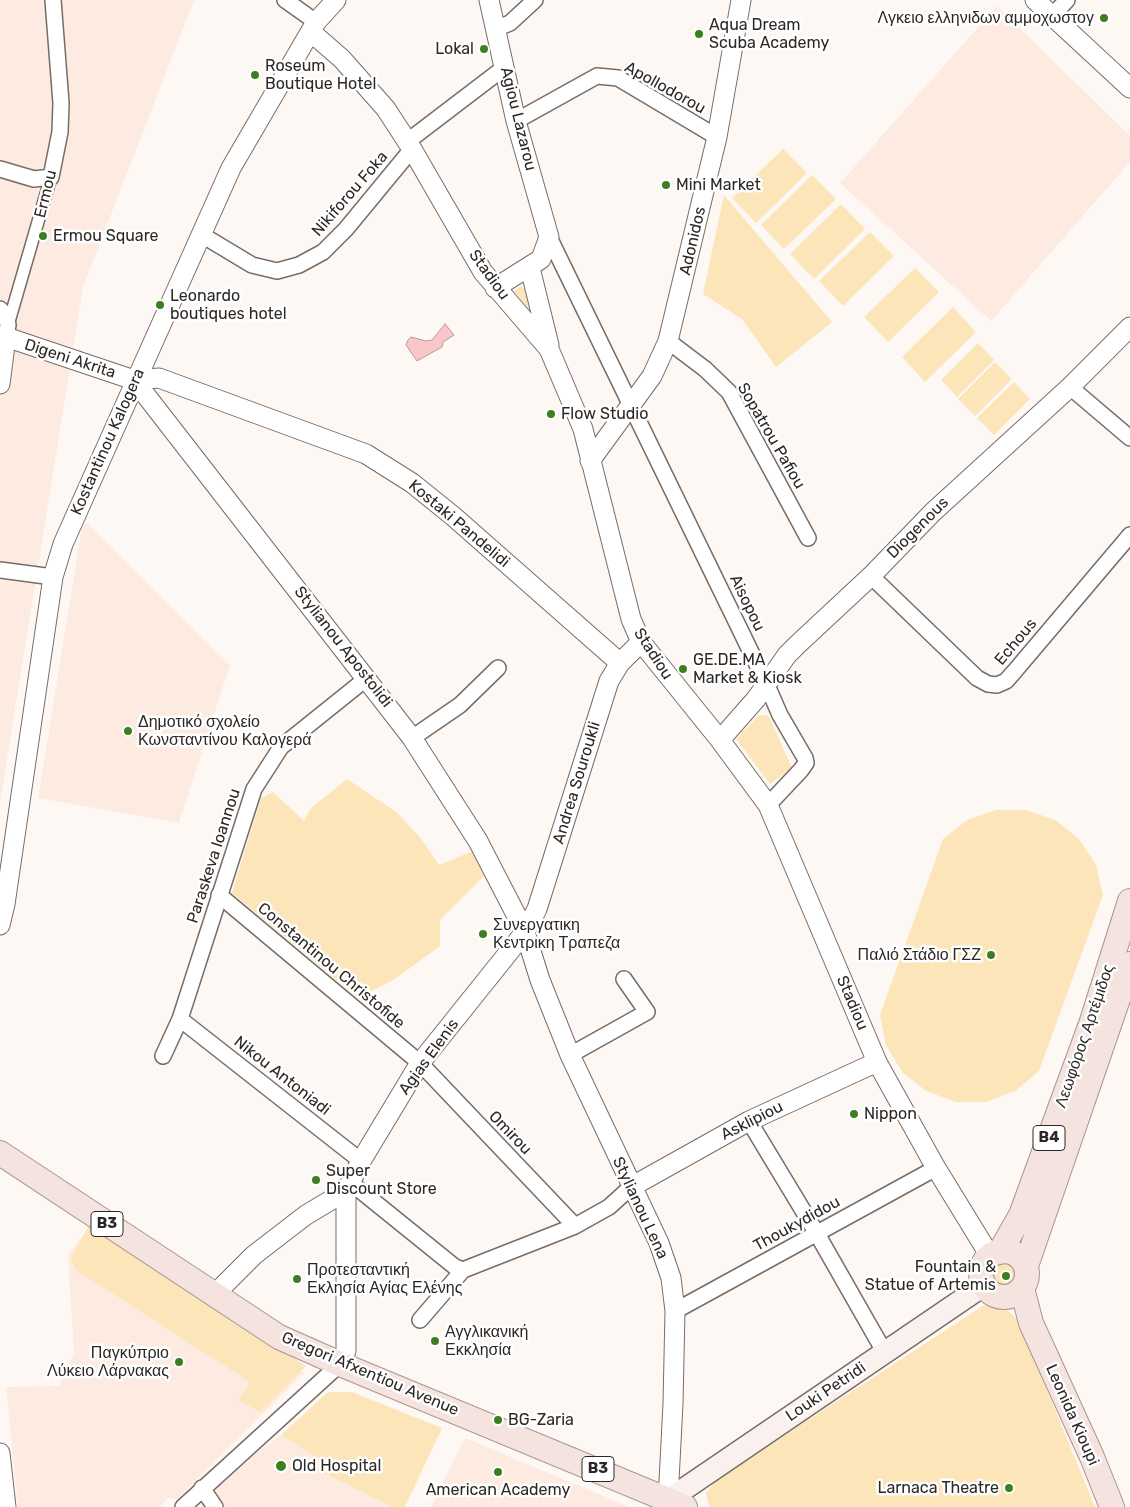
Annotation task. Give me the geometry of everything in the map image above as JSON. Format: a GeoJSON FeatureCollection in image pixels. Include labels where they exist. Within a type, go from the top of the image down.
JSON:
{"type":"FeatureCollection","features":[{"type":"Feature","properties":{"kind":"main road","name":"Λεωφόρος Αρτέμιδος"},"geometry":{"type":"LineString","coordinates":[[995,1254],[1022,1216],[1124,942],[1130,901]]}},
{"type":"Feature","properties":{"kind":"main road","name":"Λεωφόρος Αρτέμιδος"},"geometry":{"type":"LineString","coordinates":[[1019,1284],[1130,964]]}},
{"type":"Feature","properties":{"kind":"main road","name":"Gregori Afxentiou Avenue"},"geometry":{"type":"LineString","coordinates":[[3,1158],[279,1337],[673,1505]]}},
{"type":"Feature","properties":{"kind":"main road"},"geometry":{"type":"LineString","coordinates":[[984,1285],[995,1295],[1019,1284],[1022,1260],[1012,1253],[995,1254]]}},
{"type":"Feature","properties":{"kind":"main road","name":"B4"},"geometry":{"type":"LineString","coordinates":[[984,1285],[981,1273],[985,1261],[995,1254]]}},
{"type":"Feature","properties":{"kind":"main road","name":"Leonida Kioupi"},"geometry":{"type":"LineString","coordinates":[[1019,1284],[1031,1323],[1092,1457],[1112,1507]]}},
{"type":"Feature","properties":{"kind":"main road","name":"Louki Petridi"},"geometry":{"type":"LineString","coordinates":[[673,1505],[885,1353],[984,1285]]}},
{"type":"Feature","properties":{"kind":"street","name":"Ermou"},"geometry":{"type":"LineString","coordinates":[[0,384],[7,331],[51,177],[60,132],[61,103],[53,0]]}},
{"type":"Feature","properties":{"kind":"street","name":"Stadiou"},"geometry":{"type":"LineString","coordinates":[[285,0],[314,27],[361,79],[410,145],[483,272],[549,349],[583,429],[631,619],[641,642],[720,740],[768,805],[877,1062],[936,1168],[995,1254]]}},
{"type":"Feature","properties":{"kind":"street","name":"Kostantinou Kalogera"},"geometry":{"type":"LineString","coordinates":[[0,925],[6,904],[53,577],[62,544],[134,380],[202,235],[231,168],[314,27],[336,0]]}},
{"type":"Feature","properties":{"kind":"street","name":"Agiou Lazarou"},"geometry":{"type":"LineString","coordinates":[[489,0],[516,121],[549,237],[631,408]]}},
{"type":"Feature","properties":{"kind":"street"},"geometry":{"type":"LineString","coordinates":[[495,29],[510,23],[534,0]]}},
{"type":"Feature","properties":{"kind":"street","name":"Adonidos"},"geometry":{"type":"LineString","coordinates":[[590,461],[631,408],[652,376],[668,341],[717,137],[741,0]]}},
{"type":"Feature","properties":{"kind":"street"},"geometry":{"type":"LineString","coordinates":[[1035,0],[1130,88]]}},
{"type":"Feature","properties":{"kind":"street"},"geometry":{"type":"LineString","coordinates":[[1052,16],[1067,0]]}},
{"type":"Feature","properties":{"kind":"street","name":"Nikiforou Foka"},"geometry":{"type":"LineString","coordinates":[[202,235],[252,265],[277,271],[299,265],[322,252],[346,229],[410,145],[505,67]]}},
{"type":"Feature","properties":{"kind":"street","name":"Apollodorou"},"geometry":{"type":"LineString","coordinates":[[516,121],[597,76],[618,78],[717,137]]}},
{"type":"Feature","properties":{"kind":"street"},"geometry":{"type":"LineString","coordinates":[[0,169],[34,179],[51,177]]}},
{"type":"Feature","properties":{"kind":"street"},"geometry":{"type":"LineString","coordinates":[[495,288],[542,259],[549,237]]}},
{"type":"Feature","properties":{"kind":"street"},"geometry":{"type":"LineString","coordinates":[[530,268],[549,349]]}},
{"type":"Feature","properties":{"kind":"street"},"geometry":{"type":"LineString","coordinates":[[0,309],[6,315],[7,331]]}},
{"type":"Feature","properties":{"kind":"street","name":"Diogenous"},"geometry":{"type":"LineString","coordinates":[[720,740],[756,700],[766,683],[797,645],[871,576],[933,512],[1070,387],[1130,327]]}},
{"type":"Feature","properties":{"kind":"street","name":"Digeni Akrita"},"geometry":{"type":"LineString","coordinates":[[7,331],[134,380]]}},
{"type":"Feature","properties":{"kind":"street","name":"Sopatrou Pafiou"},"geometry":{"type":"LineString","coordinates":[[668,341],[705,369],[728,392],[808,538]]}},
{"type":"Feature","properties":{"kind":"street","name":"Kostaki Pandelidi"},"geometry":{"type":"LineString","coordinates":[[134,380],[159,378],[366,454],[412,483],[454,516],[620,662]]}},
{"type":"Feature","properties":{"kind":"street","name":"Stylianou Apostolidi"},"geometry":{"type":"LineString","coordinates":[[134,380],[412,738],[478,841],[525,932]]}},
{"type":"Feature","properties":{"kind":"street"},"geometry":{"type":"LineString","coordinates":[[1070,387],[1130,438]]}},
{"type":"Feature","properties":{"kind":"street","name":"Aisopou"},"geometry":{"type":"LineString","coordinates":[[631,408],[780,715],[806,763],[768,805]]}},
{"type":"Feature","properties":{"kind":"street","name":"Echous"},"geometry":{"type":"LineString","coordinates":[[871,576],[977,678],[988,684],[997,685],[1006,682],[1130,535]]}},
{"type":"Feature","properties":{"kind":"street"},"geometry":{"type":"LineString","coordinates":[[0,570],[53,577]]}},
{"type":"Feature","properties":{"kind":"street","name":"Andrea Souroukli"},"geometry":{"type":"LineString","coordinates":[[525,932],[537,909],[609,681],[620,662],[641,642]]}},
{"type":"Feature","properties":{"kind":"street"},"geometry":{"type":"LineString","coordinates":[[412,738],[460,705],[498,668]]}},
{"type":"Feature","properties":{"kind":"street","name":"Paraskeva Ioannou"},"geometry":{"type":"LineString","coordinates":[[163,1056],[180,1019],[254,789],[281,747],[367,678]]}},
{"type":"Feature","properties":{"kind":"street","name":"Constantinou Christofide"},"geometry":{"type":"LineString","coordinates":[[219,895],[420,1064]]}},
{"type":"Feature","properties":{"kind":"street","name":"Stylianou Lena"},"geometry":{"type":"LineString","coordinates":[[525,932],[540,980],[570,1056],[659,1243],[671,1278],[675,1311],[673,1505]]}},
{"type":"Feature","properties":{"kind":"street","name":"Agias Elenis"},"geometry":{"type":"LineString","coordinates":[[340,1364],[346,1351],[348,1187],[361,1161],[420,1064],[525,932]]}},
{"type":"Feature","properties":{"kind":"street"},"geometry":{"type":"LineString","coordinates":[[570,1056],[647,1012],[624,979]]}},
{"type":"Feature","properties":{"kind":"street","name":"Nikou Antoniadi"},"geometry":{"type":"LineString","coordinates":[[180,1019],[361,1161]]}},
{"type":"Feature","properties":{"kind":"street","name":"Asklipiou"},"geometry":{"type":"LineString","coordinates":[[631,1187],[749,1121],[877,1062]]}},
{"type":"Feature","properties":{"kind":"street","name":"Omirou"},"geometry":{"type":"LineString","coordinates":[[420,1064],[574,1226]]}},
{"type":"Feature","properties":{"kind":"street"},"geometry":{"type":"LineString","coordinates":[[749,1121],[816,1232],[885,1353]]}},
{"type":"Feature","properties":{"kind":"street","name":"Thoukydidou"},"geometry":{"type":"LineString","coordinates":[[675,1311],[816,1232],[936,1168]]}},
{"type":"Feature","properties":{"kind":"street"},"geometry":{"type":"LineString","coordinates":[[215,1294],[254,1255],[306,1215],[348,1187],[455,1267],[463,1270]]}},
{"type":"Feature","properties":{"kind":"street"},"geometry":{"type":"LineString","coordinates":[[420,1320],[463,1270],[574,1226],[609,1207],[631,1187]]}},
{"type":"Feature","properties":{"kind":"street"},"geometry":{"type":"LineString","coordinates":[[184,1507],[202,1488],[340,1364]]}},
{"type":"Feature","properties":{"kind":"street"},"geometry":{"type":"LineString","coordinates":[[0,1453],[6,1507]]}},
{"type":"Feature","properties":{"kind":"street"},"geometry":{"type":"LineString","coordinates":[[202,1488],[215,1507]]}},
{"type":"Feature","properties":{"kind":"shaded area"},"geometry":{"type":"Polygon","coordinates":[[[0,0],[194,0],[83,287],[0,803],[0,0]]]}},
{"type":"Feature","properties":{"kind":"shaded area"},"geometry":{"type":"Polygon","coordinates":[[[997,6],[1130,136],[1130,162],[991,321],[840,183],[997,6]]]}},
{"type":"Feature","properties":{"kind":"shaded area"},"geometry":{"type":"Polygon","coordinates":[[[783,149],[807,173],[756,223],[732,198],[783,149]]]}},
{"type":"Feature","properties":{"kind":"shaded area"},"geometry":{"type":"Polygon","coordinates":[[[812,175],[836,199],[784,249],[761,225],[812,175]]]}},
{"type":"Feature","properties":{"kind":"shaded area"},"geometry":{"type":"Polygon","coordinates":[[[724,195],[832,322],[776,367],[742,319],[703,294],[724,195]]]}},
{"type":"Feature","properties":{"kind":"shaded area"},"geometry":{"type":"Polygon","coordinates":[[[841,204],[865,229],[814,279],[790,254],[841,204]]]}},
{"type":"Feature","properties":{"kind":"shaded area"},"geometry":{"type":"Polygon","coordinates":[[[870,232],[894,256],[843,306],[819,281],[870,232]]]}},
{"type":"Feature","properties":{"kind":"shaded area"},"geometry":{"type":"Polygon","coordinates":[[[915,268],[939,292],[888,342],[864,317],[915,268]]]}},
{"type":"Feature","properties":{"kind":"shaded area"},"geometry":{"type":"Polygon","coordinates":[[[521,286],[528,291],[532,313],[514,291],[521,286]]]}},
{"type":"Feature","properties":{"kind":"shaded area"},"geometry":{"type":"Polygon","coordinates":[[[953,307],[976,332],[925,382],[902,357],[953,307]]]}},
{"type":"Feature","properties":{"kind":"shaded area"},"geometry":{"type":"Polygon","coordinates":[[[445,324],[454,335],[443,342],[442,347],[417,361],[406,345],[408,340],[411,337],[426,341],[432,340],[445,324]]]}},
{"type":"Feature","properties":{"kind":"shaded area"},"geometry":{"type":"Polygon","coordinates":[[[978,343],[994,360],[957,397],[941,380],[978,343]]]}},
{"type":"Feature","properties":{"kind":"shaded area"},"geometry":{"type":"Polygon","coordinates":[[[995,362],[1012,379],[975,416],[958,399],[995,362]]]}},
{"type":"Feature","properties":{"kind":"shaded area"},"geometry":{"type":"Polygon","coordinates":[[[1014,382],[1030,399],[994,435],[977,418],[1014,382]]]}},
{"type":"Feature","properties":{"kind":"shaded area","name":"Δημοτικό σχολείο Κωνσταντίνου Καλογερά"},"geometry":{"type":"Polygon","coordinates":[[[87,523],[230,665],[179,823],[38,798],[82,527],[87,523]]]}},
{"type":"Feature","properties":{"kind":"shaded area"},"geometry":{"type":"Polygon","coordinates":[[[759,715],[769,716],[792,768],[770,784],[736,739],[759,715]]]}},
{"type":"Feature","properties":{"kind":"shaded area"},"geometry":{"type":"Polygon","coordinates":[[[347,779],[396,812],[419,836],[439,865],[473,851],[487,873],[440,920],[440,946],[395,979],[358,998],[232,893],[261,798],[273,792],[304,821],[310,809],[347,779]]]}},
{"type":"Feature","properties":{"kind":"shaded area","name":"Παλιό Στάδιο ΓΣΖ"},"geometry":{"type":"Polygon","coordinates":[[[996,810],[1026,810],[1055,820],[1079,839],[1096,865],[1103,895],[1039,1071],[1015,1091],[986,1102],[956,1102],[926,1091],[902,1072],[886,1045],[880,1015],[943,839],[967,820],[996,810]]]}},
{"type":"Feature","properties":{"kind":"shaded area"},"geometry":{"type":"Polygon","coordinates":[[[89,1225],[306,1366],[260,1412],[239,1400],[250,1382],[76,1270],[71,1259],[89,1225]]]}},
{"type":"Feature","properties":{"kind":"shaded area","name":"Παγκύπριο Λύκειο Λάρνακας"},"geometry":{"type":"Polygon","coordinates":[[[83,1235],[304,1373],[177,1499],[168,1498],[160,1507],[18,1507],[6,1387],[59,1386],[67,1371],[74,1354],[68,1255],[83,1235]]]}},
{"type":"Feature","properties":{"kind":"shaded area","name":"Fountain & Statue of Artemis"},"geometry":{"type":"Polygon","coordinates":[[[1006,1260],[1012,1261],[1017,1265],[1021,1270],[1021,1282],[1017,1287],[1012,1291],[1006,1292],[1000,1291],[995,1287],[991,1282],[990,1276],[991,1270],[995,1265],[1000,1261],[1006,1260]]]}},
{"type":"Feature","properties":{"kind":"shaded area"},"geometry":{"type":"Polygon","coordinates":[[[984,1305],[996,1306],[1008,1311],[1018,1320],[1095,1507],[711,1507],[708,1503],[706,1493],[715,1481],[984,1305]]]}},
{"type":"Feature","properties":{"kind":"shaded area"},"geometry":{"type":"Polygon","coordinates":[[[328,1392],[352,1392],[442,1428],[405,1507],[392,1507],[324,1473],[321,1460],[281,1435],[328,1392]]]}},
{"type":"Feature","properties":{"kind":"shaded area","name":"Old Hospital"},"geometry":{"type":"Polygon","coordinates":[[[281,1435],[321,1460],[324,1473],[392,1507],[225,1507],[210,1489],[281,1435]]]}},
{"type":"Feature","properties":{"kind":"shaded area","name":"American Academy"},"geometry":{"type":"Polygon","coordinates":[[[465,1438],[630,1507],[431,1507],[465,1438]]]}},
{"type":"Feature","properties":{"kind":"place","name":"Λγκειο ελληνιδων αμμοχωστογ"},"geometry":{"type":"Point","coordinates":[1104,18]}},
{"type":"Feature","properties":{"kind":"place","name":"Aqua Dream Scuba Academy"},"geometry":{"type":"Point","coordinates":[699,34]}},
{"type":"Feature","properties":{"kind":"place","name":"Lokal"},"geometry":{"type":"Point","coordinates":[484,49]}},
{"type":"Feature","properties":{"kind":"place","name":"Roseum Boutique Hotel"},"geometry":{"type":"Point","coordinates":[255,75]}},
{"type":"Feature","properties":{"kind":"place","name":"Mini Market"},"geometry":{"type":"Point","coordinates":[666,185]}},
{"type":"Feature","properties":{"kind":"place","name":"Ermou Square"},"geometry":{"type":"Point","coordinates":[43,236]}},
{"type":"Feature","properties":{"kind":"place","name":"Leonardo boutiques hotel"},"geometry":{"type":"Point","coordinates":[160,305]}},
{"type":"Feature","properties":{"kind":"place","name":"Flow Studio"},"geometry":{"type":"Point","coordinates":[551,414]}},
{"type":"Feature","properties":{"kind":"place","name":"GE.DE.MA Market & Kiosk"},"geometry":{"type":"Point","coordinates":[683,669]}},
{"type":"Feature","properties":{"kind":"place","name":"Δημοτικό σχολείο Κωνσταντίνου Καλογερά"},"geometry":{"type":"Point","coordinates":[128,731]}},
{"type":"Feature","properties":{"kind":"place","name":"Συνεργατικη Κεντρικη Τραπεζα"},"geometry":{"type":"Point","coordinates":[483,934]}},
{"type":"Feature","properties":{"kind":"place","name":"Παλιό Στάδιο ΓΣΖ"},"geometry":{"type":"Point","coordinates":[991,955]}},
{"type":"Feature","properties":{"kind":"place","name":"Nippon"},"geometry":{"type":"Point","coordinates":[854,1114]}},
{"type":"Feature","properties":{"kind":"place","name":"Super Discount Store"},"geometry":{"type":"Point","coordinates":[316,1180]}},
{"type":"Feature","properties":{"kind":"place","name":"Fountain & Statue of Artemis"},"geometry":{"type":"Point","coordinates":[1006,1276]}},
{"type":"Feature","properties":{"kind":"place","name":"Προτεσταντική Εκλησία Αγίας Ελένης"},"geometry":{"type":"Point","coordinates":[297,1279]}},
{"type":"Feature","properties":{"kind":"place","name":"Αγγλικανική Εκκλησία"},"geometry":{"type":"Point","coordinates":[435,1341]}},
{"type":"Feature","properties":{"kind":"place","name":"Παγκύπριο Λύκειο Λάρνακας"},"geometry":{"type":"Point","coordinates":[179,1362]}},
{"type":"Feature","properties":{"kind":"place","name":"BG-Zaria"},"geometry":{"type":"Point","coordinates":[498,1420]}},
{"type":"Feature","properties":{"kind":"place","name":"Old Hospital"},"geometry":{"type":"Point","coordinates":[281,1466]}},
{"type":"Feature","properties":{"kind":"place","name":"American Academy"},"geometry":{"type":"Point","coordinates":[498,1472]}},
{"type":"Feature","properties":{"kind":"place","name":"Larnaca Theatre"},"geometry":{"type":"Point","coordinates":[1009,1488]}}]}
